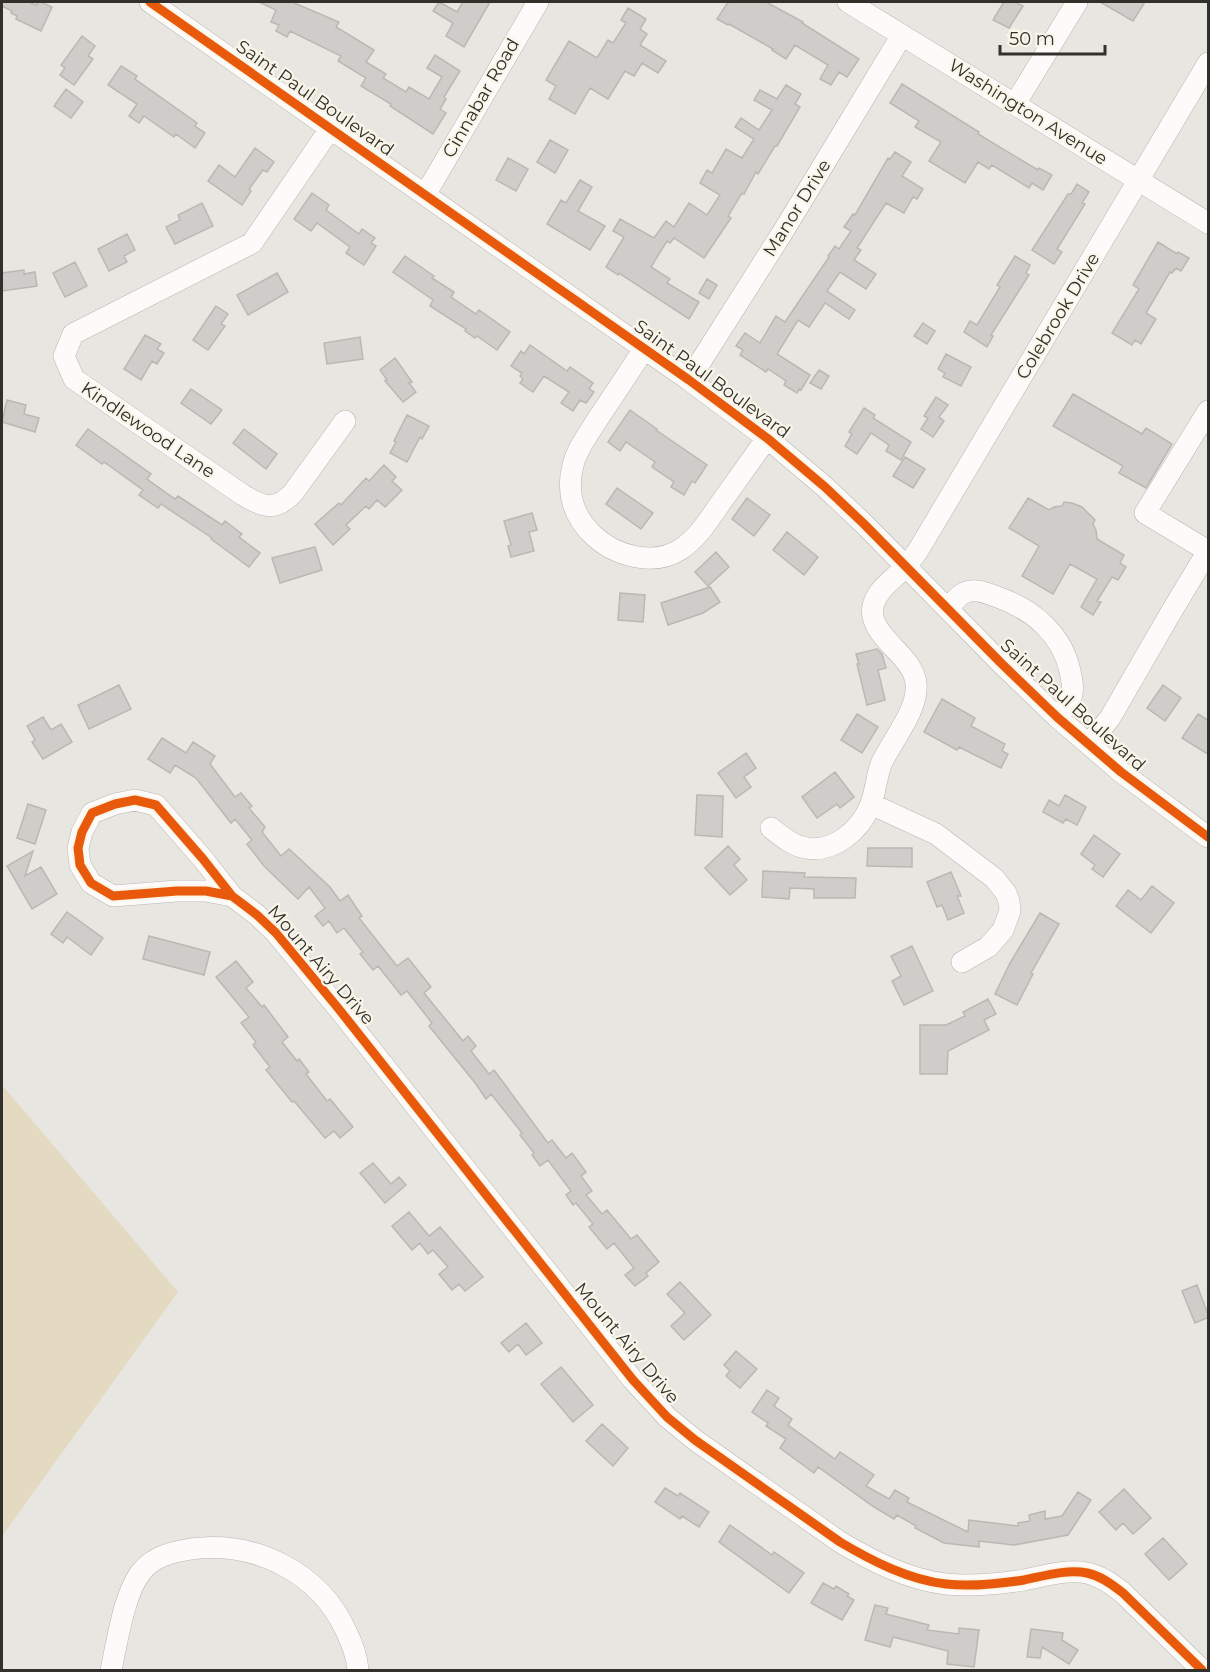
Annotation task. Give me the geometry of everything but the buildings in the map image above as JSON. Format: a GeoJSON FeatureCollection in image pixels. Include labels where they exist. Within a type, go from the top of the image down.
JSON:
{"type":"FeatureCollection","features":[{"type":"Feature","properties":{"kind":"street","name":"Saint Paul Boulevard"},"geometry":{"type":"LineString","coordinates":[[150,2],[689,380],[767,438],[825,487],[864,524],[1057,717],[1128,777],[1209,837]]}},
{"type":"Feature","properties":{"kind":"street","name":"Cinnabar Road"},"geometry":{"type":"LineString","coordinates":[[425,195],[538,2]]}},
{"type":"Feature","properties":{"kind":"street","name":"Washington Avenue"},"geometry":{"type":"LineString","coordinates":[[848,2],[1209,223]]}},
{"type":"Feature","properties":{"kind":"street"},"geometry":{"type":"LineString","coordinates":[[1015,104],[1077,2]]}},
{"type":"Feature","properties":{"kind":"street","name":"Manor Drive"},"geometry":{"type":"LineString","coordinates":[[689,380],[784,230],[902,35]]}},
{"type":"Feature","properties":{"kind":"street","name":"Colebrook Drive"},"geometry":{"type":"LineString","coordinates":[[771,828],[795,845],[818,848],[830,846],[852,833],[863,820],[871,804],[883,761],[912,707],[916,694],[914,674],[907,662],[876,625],[873,607],[877,597],[884,587],[906,567],[919,549],[1209,63]]}},
{"type":"Feature","properties":{"kind":"street","name":"Kindlewood Lane"},"geometry":{"type":"LineString","coordinates":[[330,129],[252,243],[72,334],[64,356],[74,379],[243,495],[264,506],[275,506],[285,502],[345,421]]}},
{"type":"Feature","properties":{"kind":"street"},"geometry":{"type":"LineString","coordinates":[[644,349],[590,432],[574,461],[570,488],[572,501],[582,522],[600,542],[612,550],[638,557],[660,556],[679,550],[702,529],[767,438]]}},
{"type":"Feature","properties":{"kind":"street"},"geometry":{"type":"LineString","coordinates":[[1089,744],[1110,718],[1208,551],[1145,513],[1209,411]]}},
{"type":"Feature","properties":{"kind":"street"},"geometry":{"type":"LineString","coordinates":[[946,608],[964,593],[976,591],[988,593],[1026,610],[1043,623],[1057,641],[1068,661],[1073,685],[1071,700],[1057,717]]}},
{"type":"Feature","properties":{"kind":"street","name":"Mount Airy Drive"},"geometry":{"type":"LineString","coordinates":[[232,896],[206,891],[113,896],[91,883],[80,865],[78,848],[82,832],[92,813],[115,804],[135,800],[156,805],[232,896],[276,933],[418,1107],[633,1380],[668,1417],[695,1440],[840,1542],[863,1556],[916,1577],[945,1584],[979,1585],[1072,1572],[1100,1577],[1112,1583],[1123,1593],[1202,1671]]}},
{"type":"Feature","properties":{"kind":"street"},"geometry":{"type":"LineString","coordinates":[[871,804],[936,834],[994,878],[1006,893],[1010,911],[1003,930],[988,947],[962,962]]}},
{"type":"Feature","properties":{"kind":"street"},"geometry":{"type":"LineString","coordinates":[[111,1671],[132,1587],[141,1571],[152,1561],[180,1551],[224,1548],[264,1556],[300,1575],[317,1588],[332,1605],[343,1623],[352,1643],[358,1671]]}},
{"type":"Feature","properties":{"kind":"shaded area"},"geometry":{"type":"Polygon","coordinates":[[[2,1085],[178,1292],[2,1536],[2,1085]]]}},
{"type":"Feature","properties":{"kind":"cycle path"},"geometry":{"type":"LineString","coordinates":[[150,2],[689,380],[767,438],[825,487],[864,524],[1057,717],[1121,772],[1208,837]]}},
{"type":"Feature","properties":{"kind":"cycle path"},"geometry":{"type":"LineString","coordinates":[[232,896],[206,891],[113,896],[91,883],[80,865],[78,848],[82,832],[92,813],[115,804],[135,800],[156,805],[232,896],[276,933],[633,1380],[667,1417],[695,1440],[840,1542],[878,1563],[905,1574],[932,1582],[966,1585],[1005,1583],[1071,1572],[1097,1576],[1123,1593],[1202,1670]]}}]}
